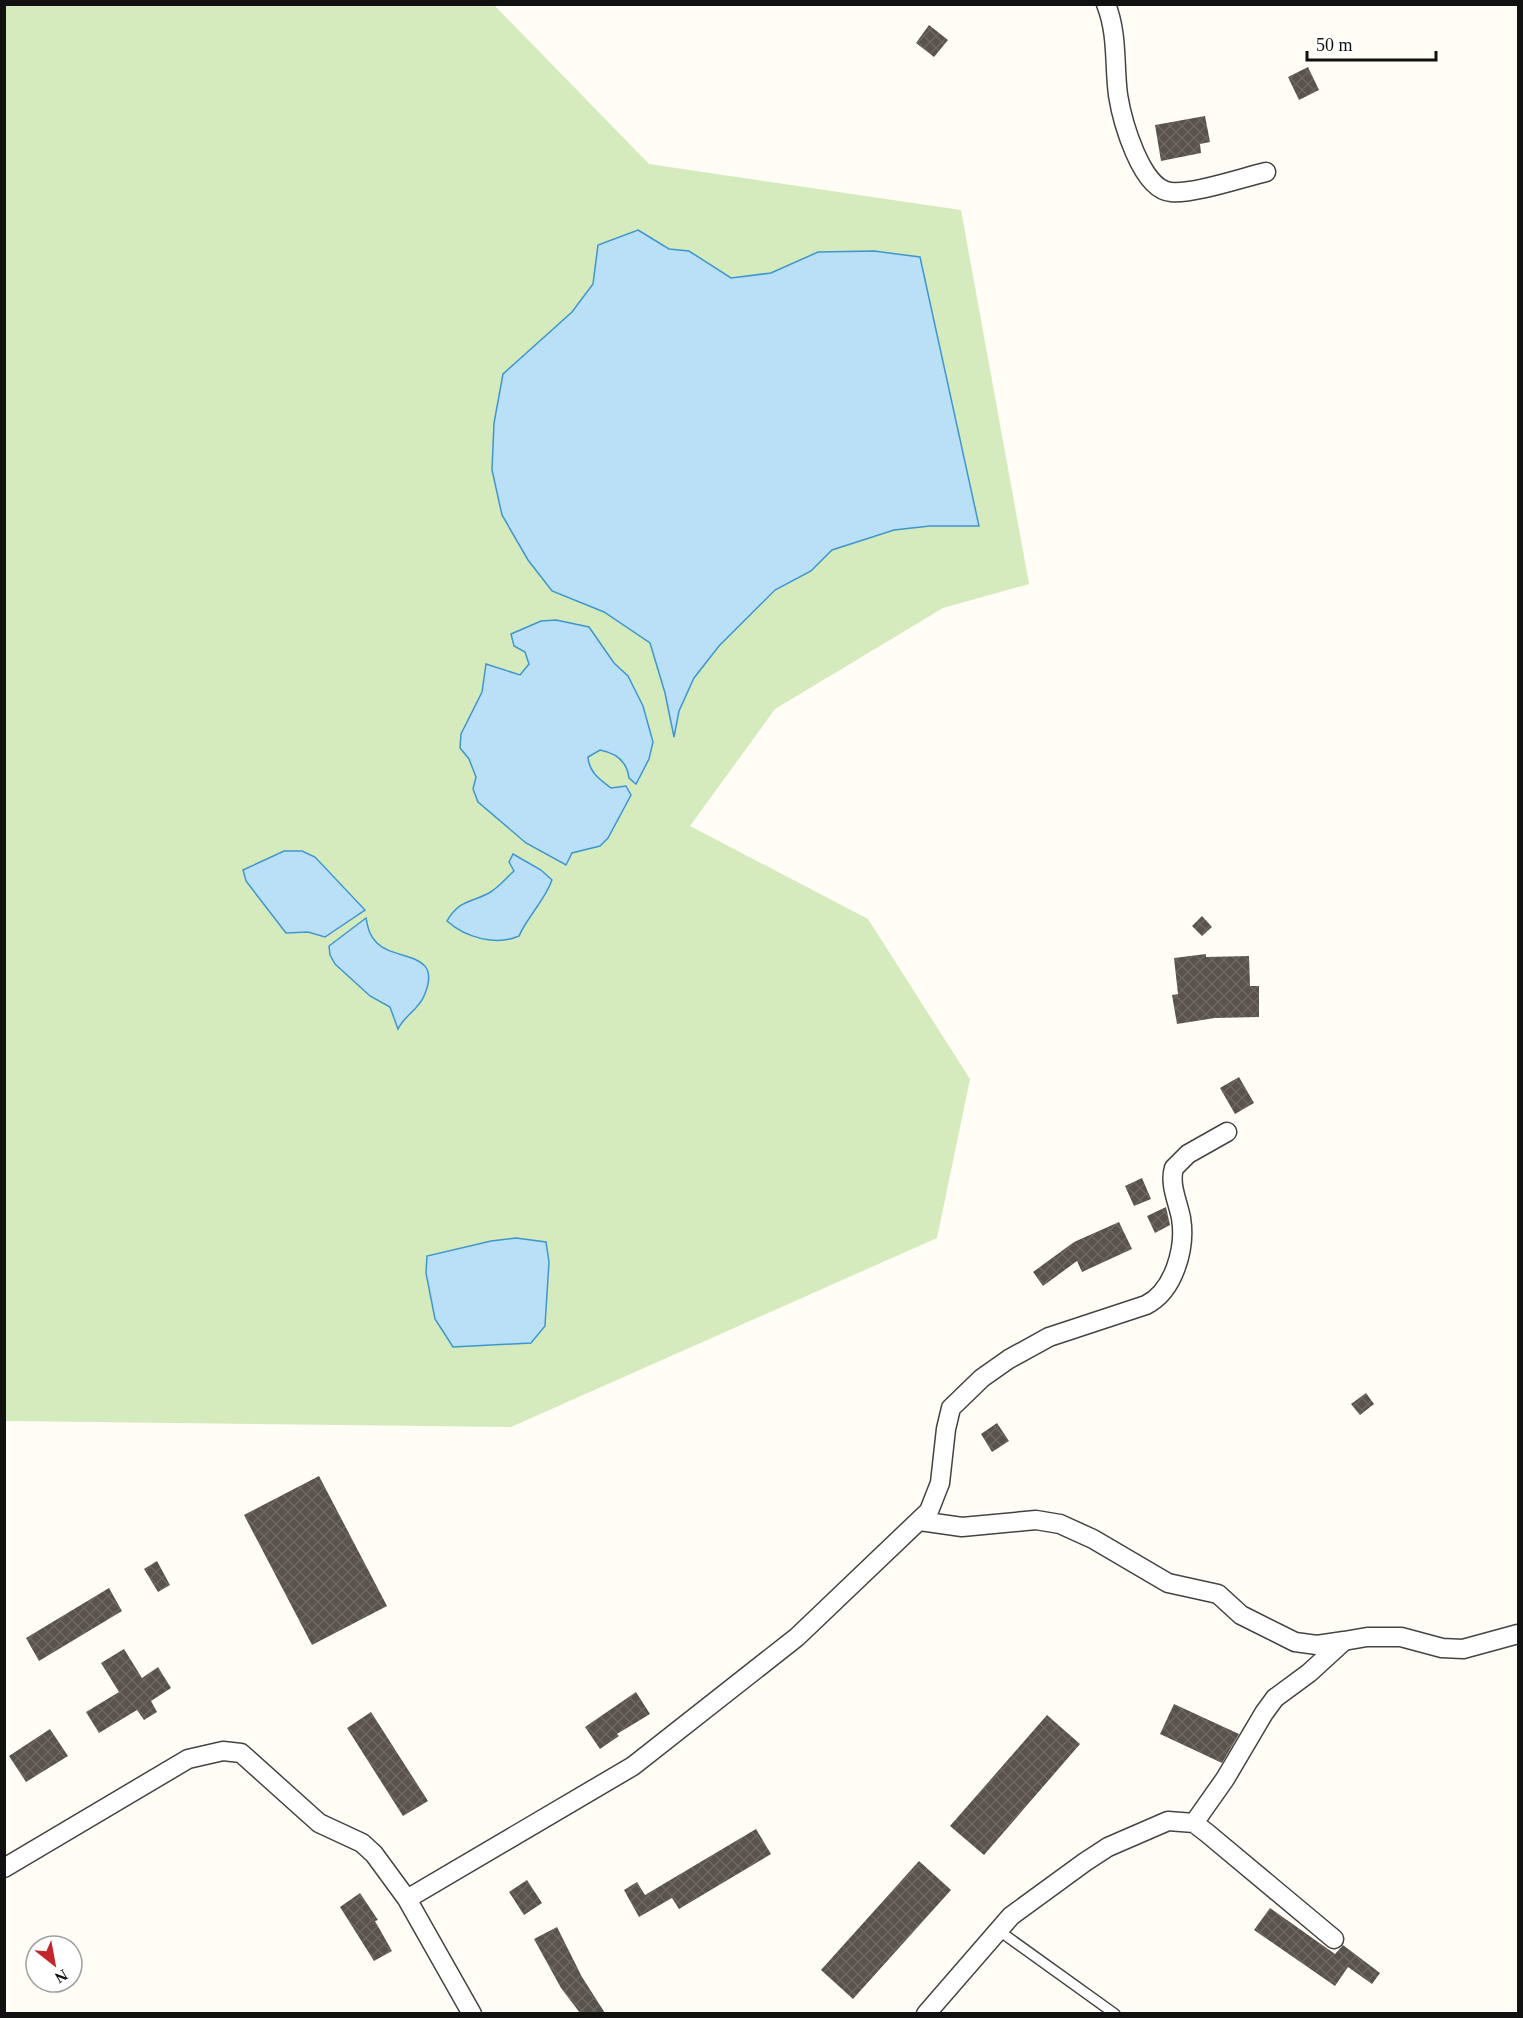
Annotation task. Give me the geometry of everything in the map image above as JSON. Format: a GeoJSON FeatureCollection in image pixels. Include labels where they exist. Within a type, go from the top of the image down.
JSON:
{"type":"FeatureCollection","features":[{"type":"Feature","properties":{"kind":"street"},"geometry":{"type":"LineString","coordinates":[[1106,4],[1114,31],[1118,95],[1126,131],[1144,169],[1155,186],[1171,192],[1266,172]]}},
{"type":"Feature","properties":{"kind":"street"},"geometry":{"type":"LineString","coordinates":[[407,1899],[617,1776],[663,1744],[797,1637],[929,1511],[940,1483],[948,1418],[957,1401],[995,1368],[1048,1338],[1146,1305],[1161,1297],[1173,1272],[1182,1237],[1172,1184],[1174,1168],[1188,1154],[1227,1132]]}},
{"type":"Feature","properties":{"kind":"street"},"geometry":{"type":"LineString","coordinates":[[920,1521],[962,1527],[1036,1520],[1060,1524],[1093,1539],[1168,1583],[1218,1594],[1241,1615],[1295,1642],[1317,1645],[1367,1637],[1401,1637],[1442,1648],[1463,1649],[1518,1634]]}},
{"type":"Feature","properties":{"kind":"street"},"geometry":{"type":"LineString","coordinates":[[1194,1823],[1225,1779],[1270,1705],[1344,1641]]}},
{"type":"Feature","properties":{"kind":"street"},"geometry":{"type":"LineString","coordinates":[[4,1868],[188,1759],[223,1751],[241,1753],[319,1823],[362,1843],[385,1868],[407,1899],[472,2013]]}},
{"type":"Feature","properties":{"kind":"street"},"geometry":{"type":"LineString","coordinates":[[926,2013],[998,1930],[1033,1898],[1108,1847],[1168,1821],[1194,1823],[1334,1939]]}},
{"type":"Feature","properties":{"kind":"lane"},"geometry":{"type":"LineString","coordinates":[[998,1930],[1115,2013]]}},
{"type":"Feature","properties":{"kind":"green space"},"geometry":{"type":"Polygon","coordinates":[[[5,5],[494,5],[649,164],[961,210],[1029,584],[943,608],[775,709],[690,826],[868,919],[970,1079],[937,1238],[511,1427],[5,1421],[5,5]]]}},
{"type":"Feature","properties":{"kind":"water"},"geometry":{"type":"Polygon","coordinates":[[[638,230],[669,249],[689,251],[731,278],[771,273],[818,252],[874,251],[920,257],[979,526],[930,526],[894,530],[832,550],[811,571],[775,590],[719,646],[694,678],[679,711],[674,737],[665,693],[650,643],[604,612],[552,591],[528,560],[502,515],[492,470],[494,423],[503,374],[572,312],[593,284],[598,245],[638,230]]]}},
{"type":"Feature","properties":{"kind":"water"},"geometry":{"type":"Polygon","coordinates":[[[556,620],[589,627],[614,663],[628,676],[643,706],[653,742],[649,759],[636,784],[629,778],[623,762],[611,753],[600,750],[588,757],[590,767],[599,778],[611,788],[626,786],[631,795],[608,838],[600,846],[572,853],[566,865],[526,843],[478,802],[473,789],[476,777],[469,759],[460,748],[461,734],[482,692],[486,664],[520,675],[529,664],[525,652],[514,646],[511,634],[541,621],[556,620]]]}},
{"type":"Feature","properties":{"kind":"water"},"geometry":{"type":"Polygon","coordinates":[[[284,851],[302,851],[315,857],[365,910],[325,937],[308,932],[286,933],[246,881],[243,870],[284,851]]]}},
{"type":"Feature","properties":{"kind":"water"},"geometry":{"type":"Polygon","coordinates":[[[513,854],[541,870],[552,880],[519,936],[501,940],[482,939],[463,932],[447,921],[456,909],[492,891],[514,871],[509,862],[513,854]]]}},
{"type":"Feature","properties":{"kind":"water"},"geometry":{"type":"Polygon","coordinates":[[[366,918],[368,928],[377,943],[385,949],[415,959],[428,971],[429,981],[422,1001],[398,1029],[390,1007],[370,996],[335,964],[330,955],[329,946],[366,918]]]}},
{"type":"Feature","properties":{"kind":"water"},"geometry":{"type":"Polygon","coordinates":[[[516,1238],[546,1242],[549,1262],[545,1326],[531,1343],[453,1347],[435,1319],[426,1273],[427,1256],[491,1241],[516,1238]]]}},
{"type":"Feature","properties":{"kind":"building"},"geometry":{"type":"Polygon","coordinates":[[[929,25],[948,40],[934,57],[916,43],[929,25]]]}},
{"type":"Feature","properties":{"kind":"building"},"geometry":{"type":"Polygon","coordinates":[[[1308,67],[1319,90],[1299,100],[1288,77],[1308,67]]]}},
{"type":"Feature","properties":{"kind":"building"},"geometry":{"type":"Polygon","coordinates":[[[1205,116],[1210,142],[1200,144],[1201,153],[1161,161],[1155,125],[1205,116]]]}},
{"type":"Feature","properties":{"kind":"building"},"geometry":{"type":"Polygon","coordinates":[[[1202,916],[1212,927],[1202,936],[1192,926],[1202,916]]]}},
{"type":"Feature","properties":{"kind":"building"},"geometry":{"type":"Polygon","coordinates":[[[1206,954],[1206,957],[1249,956],[1250,986],[1259,986],[1259,1017],[1215,1018],[1177,1024],[1172,995],[1178,994],[1174,958],[1206,954]]]}},
{"type":"Feature","properties":{"kind":"building"},"geometry":{"type":"Polygon","coordinates":[[[1239,1077],[1254,1103],[1235,1114],[1220,1088],[1239,1077]]]}},
{"type":"Feature","properties":{"kind":"building"},"geometry":{"type":"Polygon","coordinates":[[[1142,1178],[1151,1199],[1134,1206],[1125,1186],[1142,1178]]]}},
{"type":"Feature","properties":{"kind":"building"},"geometry":{"type":"Polygon","coordinates":[[[1166,1207],[1170,1225],[1155,1233],[1147,1216],[1166,1207]]]}},
{"type":"Feature","properties":{"kind":"building"},"geometry":{"type":"Polygon","coordinates":[[[1119,1222],[1132,1249],[1082,1272],[1077,1261],[1043,1286],[1033,1272],[1074,1242],[1119,1222]]]}},
{"type":"Feature","properties":{"kind":"building"},"geometry":{"type":"Polygon","coordinates":[[[1366,1393],[1374,1404],[1360,1415],[1351,1404],[1366,1393]]]}},
{"type":"Feature","properties":{"kind":"building"},"geometry":{"type":"Polygon","coordinates":[[[997,1423],[1009,1441],[992,1452],[981,1434],[997,1423]]]}},
{"type":"Feature","properties":{"kind":"building"},"geometry":{"type":"Polygon","coordinates":[[[319,1476],[387,1606],[312,1645],[244,1515],[319,1476]]]}},
{"type":"Feature","properties":{"kind":"building"},"geometry":{"type":"Polygon","coordinates":[[[157,1561],[170,1585],[158,1592],[144,1569],[157,1561]]]}},
{"type":"Feature","properties":{"kind":"building"},"geometry":{"type":"Polygon","coordinates":[[[109,1588],[122,1611],[39,1661],[26,1638],[109,1588]]]}},
{"type":"Feature","properties":{"kind":"building"},"geometry":{"type":"Polygon","coordinates":[[[124,1649],[142,1678],[158,1667],[171,1688],[151,1701],[157,1712],[144,1720],[137,1710],[99,1733],[86,1712],[119,1692],[101,1663],[124,1649]]]}},
{"type":"Feature","properties":{"kind":"building"},"geometry":{"type":"Polygon","coordinates":[[[636,1692],[650,1714],[617,1734],[619,1736],[600,1749],[585,1727],[636,1692]]]}},
{"type":"Feature","properties":{"kind":"building"},"geometry":{"type":"Polygon","coordinates":[[[1174,1704],[1239,1734],[1222,1763],[1160,1734],[1174,1704]]]}},
{"type":"Feature","properties":{"kind":"building"},"geometry":{"type":"Polygon","coordinates":[[[371,1712],[428,1801],[403,1816],[347,1728],[371,1712]]]}},
{"type":"Feature","properties":{"kind":"building"},"geometry":{"type":"Polygon","coordinates":[[[1047,1715],[1080,1744],[984,1855],[950,1826],[1047,1715]]]}},
{"type":"Feature","properties":{"kind":"building"},"geometry":{"type":"Polygon","coordinates":[[[50,1729],[68,1756],[26,1782],[9,1756],[50,1729]]]}},
{"type":"Feature","properties":{"kind":"building"},"geometry":{"type":"Polygon","coordinates":[[[756,1829],[771,1854],[679,1909],[672,1898],[639,1917],[624,1890],[637,1882],[645,1895],[756,1829]]]}},
{"type":"Feature","properties":{"kind":"building"},"geometry":{"type":"Polygon","coordinates":[[[919,1861],[951,1890],[853,1999],[821,1970],[919,1861]]]}},
{"type":"Feature","properties":{"kind":"building"},"geometry":{"type":"Polygon","coordinates":[[[527,1880],[542,1903],[524,1915],[509,1892],[527,1880]]]}},
{"type":"Feature","properties":{"kind":"building"},"geometry":{"type":"Polygon","coordinates":[[[360,1893],[378,1920],[375,1921],[392,1951],[374,1961],[340,1907],[360,1893]]]}},
{"type":"Feature","properties":{"kind":"building"},"geometry":{"type":"Polygon","coordinates":[[[1270,1908],[1335,1954],[1343,1945],[1380,1973],[1372,1984],[1348,1967],[1335,1986],[1254,1930],[1270,1908]]]}},
{"type":"Feature","properties":{"kind":"building"},"geometry":{"type":"Polygon","coordinates":[[[557,1927],[582,1977],[605,2013],[580,2013],[561,1988],[534,1939],[557,1927]]]}}]}
